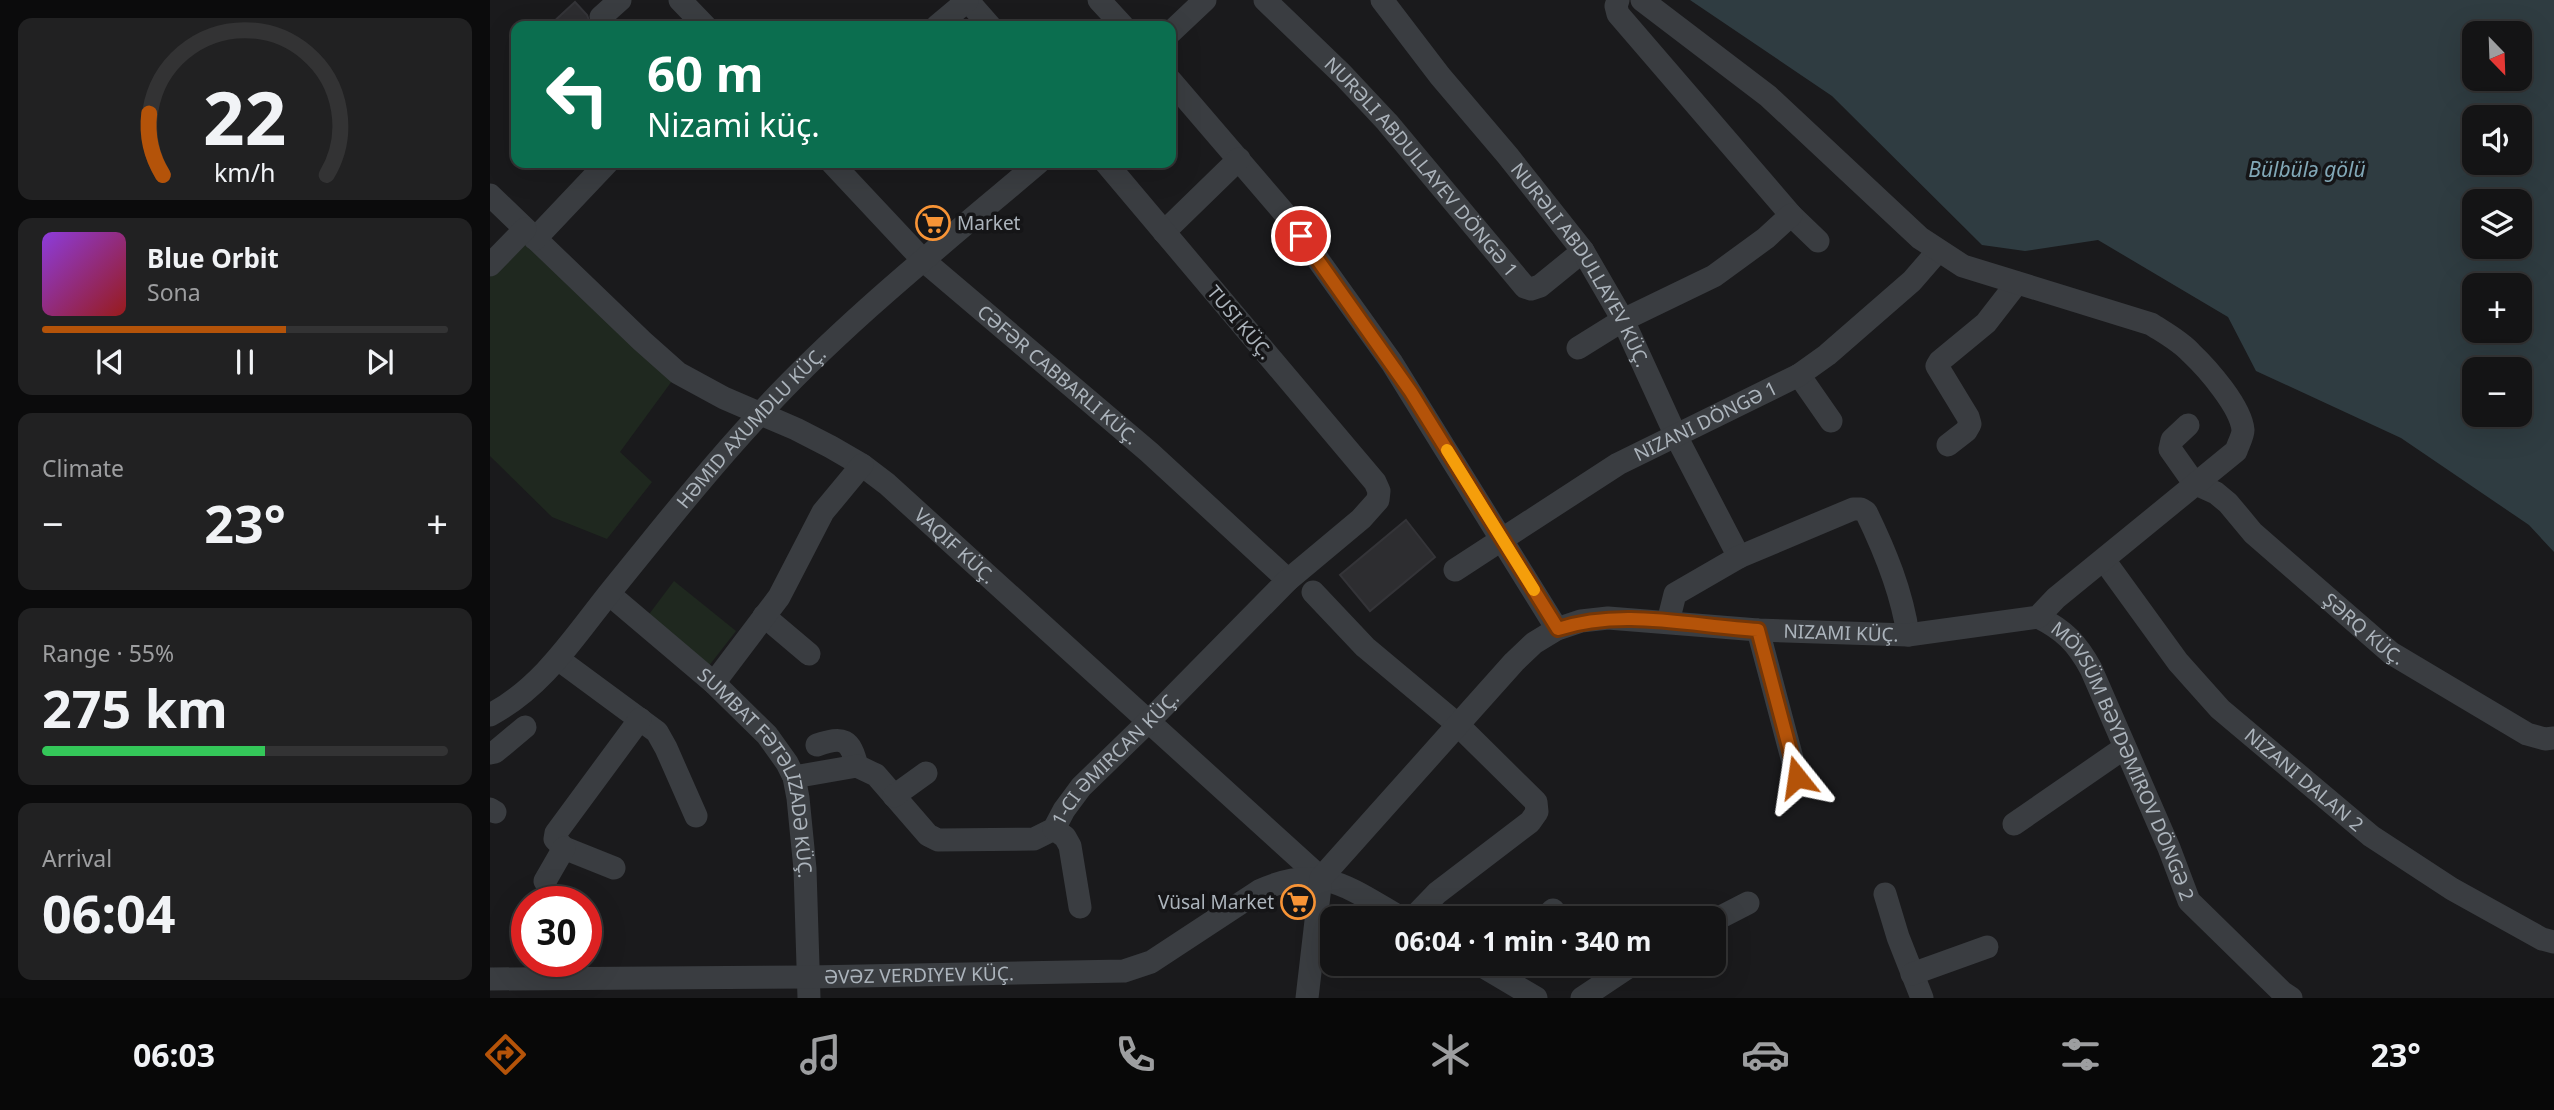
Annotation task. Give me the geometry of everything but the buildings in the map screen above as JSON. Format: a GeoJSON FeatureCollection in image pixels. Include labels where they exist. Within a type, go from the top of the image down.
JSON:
{"type":"FeatureCollection","features":[{"type":"Feature","properties":{"kind":"street"},"geometry":{"type":"LineString","coordinates":[[601,16],[620,0]]}},
{"type":"Feature","properties":{"kind":"street"},"geometry":{"type":"LineString","coordinates":[[680,0],[700,21]]}},
{"type":"Feature","properties":{"kind":"street"},"geometry":{"type":"LineString","coordinates":[[943,21],[967,0],[986,21]]}},
{"type":"Feature","properties":{"kind":"street"},"geometry":{"type":"LineString","coordinates":[[1099,0],[1118,21]]}},
{"type":"Feature","properties":{"kind":"street"},"geometry":{"type":"LineString","coordinates":[[1176,27],[1205,0]]}},
{"type":"Feature","properties":{"kind":"street","name":"NURƏLI ABDULLAYEV DÖNGƏ 1"},"geometry":{"type":"LineString","coordinates":[[1265,0],[1342,74],[1387,122],[1525,287],[1531,289],[1540,286],[1583,251]]}},
{"type":"Feature","properties":{"kind":"street","name":"NURƏLI ABDULLAYEV KÜÇ."},"geometry":{"type":"LineString","coordinates":[[1382,0],[1440,76],[1583,251],[1623,320],[1676,436],[1739,557]]}},
{"type":"Feature","properties":{"kind":"street"},"geometry":{"type":"LineString","coordinates":[[1618,0],[1618,14],[1791,215],[1818,241]]}},
{"type":"Feature","properties":{"kind":"street"},"geometry":{"type":"LineString","coordinates":[[1642,0],[1768,96],[1920,238],[1938,251],[1963,266],[2151,324],[2190,352],[2226,394],[2238,414],[2244,432],[2236,450],[2056,598],[2038,617]]}},
{"type":"Feature","properties":{"kind":"street"},"geometry":{"type":"LineString","coordinates":[[1176,87],[1286,215],[1392,363],[1558,629]]}},
{"type":"Feature","properties":{"kind":"street"},"geometry":{"type":"LineString","coordinates":[[1164,232],[1239,159]]}},
{"type":"Feature","properties":{"kind":"street"},"geometry":{"type":"LineString","coordinates":[[490,265],[530,234],[602,168]]}},
{"type":"Feature","properties":{"kind":"street"},"geometry":{"type":"LineString","coordinates":[[837,168],[923,260],[1149,452],[1288,580]]}},
{"type":"Feature","properties":{"kind":"street","name":"HƏMID AXUMDLU KÜÇ."},"geometry":{"type":"LineString","coordinates":[[490,715],[528,691],[558,659],[710,470],[806,366],[923,260],[1032,168]]}},
{"type":"Feature","properties":{"kind":"street","name":"TUSI KÜÇ."},"geometry":{"type":"LineString","coordinates":[[1110,168],[1375,482]]}},
{"type":"Feature","properties":{"kind":"street","name":"VAQIF KÜÇ."},"geometry":{"type":"LineString","coordinates":[[490,195],[678,373],[723,398],[796,429],[862,465],[887,484],[1321,878],[1342,884],[1380,906]]}},
{"type":"Feature","properties":{"kind":"street"},"geometry":{"type":"LineString","coordinates":[[1578,348],[1623,320],[1714,276],[1766,238],[1791,215]]}},
{"type":"Feature","properties":{"kind":"street","name":"NIZANI DÖNGƏ 1"},"geometry":{"type":"LineString","coordinates":[[1455,570],[1618,464],[1800,375],[1828,355],[1912,281],[1938,251]]}},
{"type":"Feature","properties":{"kind":"street"},"geometry":{"type":"LineString","coordinates":[[1948,445],[1966,431],[1970,424],[1937,366],[1986,323],[2017,283]]}},
{"type":"Feature","properties":{"kind":"street"},"geometry":{"type":"LineString","coordinates":[[1800,375],[1832,421]]}},
{"type":"Feature","properties":{"kind":"street"},"geometry":{"type":"LineString","coordinates":[[2188,425],[2172,440],[2170,449],[2194,483]]}},
{"type":"Feature","properties":{"kind":"street"},"geometry":{"type":"LineString","coordinates":[[714,683],[779,597],[823,512],[862,465]]}},
{"type":"Feature","properties":{"kind":"street","name":"1-CI ƏMIRCAN KÜÇ."},"geometry":{"type":"LineString","coordinates":[[817,745],[840,740],[848,743],[857,766],[876,775],[928,835],[938,841],[1034,839],[1054,829],[1081,787],[1150,721],[1288,580],[1361,519],[1378,500],[1375,482]]}},
{"type":"Feature","properties":{"kind":"street","name":"ŞƏRQ KÜÇ."},"geometry":{"type":"LineString","coordinates":[[2194,483],[2216,493],[2228,503],[2253,533],[2390,653],[2527,734],[2545,739],[2554,738]]}},
{"type":"Feature","properties":{"kind":"street"},"geometry":{"type":"LineString","coordinates":[[1668,622],[1675,594],[1739,557],[1853,509],[1861,509],[1866,512],[1893,574],[1904,608],[1908,635]]}},
{"type":"Feature","properties":{"kind":"street","name":"NIZANI DALAN 2"},"geometry":{"type":"LineString","coordinates":[[2104,560],[2200,688],[2220,709],[2340,811],[2371,836],[2452,889],[2542,939],[2554,942]]}},
{"type":"Feature","properties":{"kind":"street"},"geometry":{"type":"LineString","coordinates":[[1313,592],[1365,647],[1457,724],[1536,802],[1537,812],[1530,822],[1437,893],[1424,906]]}},
{"type":"Feature","properties":{"kind":"street","name":"SUMBAT FƏTƏLIZADƏ KÜÇ."},"geometry":{"type":"LineString","coordinates":[[609,594],[714,683],[767,735],[794,777],[805,869],[809,987]]}},
{"type":"Feature","properties":{"kind":"street"},"geometry":{"type":"LineString","coordinates":[[764,616],[809,654]]}},
{"type":"Feature","properties":{"kind":"street","name":"NIZAMI KÜÇ."},"geometry":{"type":"LineString","coordinates":[[1321,878],[1514,662],[1534,642],[1558,629],[1581,621],[1608,618],[1758,630],[1908,635],[2038,617]]}},
{"type":"Feature","properties":{"kind":"street","name":"MÖVSÜM BƏYDƏMIROV DÖNGƏ 2"},"geometry":{"type":"LineString","coordinates":[[2038,617],[2067,634],[2082,653],[2169,848],[2189,901],[2291,998]]}},
{"type":"Feature","properties":{"kind":"street"},"geometry":{"type":"LineString","coordinates":[[1758,630],[1797,777]]}},
{"type":"Feature","properties":{"kind":"street"},"geometry":{"type":"LineString","coordinates":[[558,659],[657,732],[696,816]]}},
{"type":"Feature","properties":{"kind":"street"},"geometry":{"type":"LineString","coordinates":[[614,868],[564,848],[555,839],[640,719]]}},
{"type":"Feature","properties":{"kind":"street"},"geometry":{"type":"LineString","coordinates":[[490,753],[495,752],[525,727]]}},
{"type":"Feature","properties":{"kind":"street"},"geometry":{"type":"LineString","coordinates":[[2014,824],[2124,748]]}},
{"type":"Feature","properties":{"kind":"street"},"geometry":{"type":"LineString","coordinates":[[794,777],[857,766]]}},
{"type":"Feature","properties":{"kind":"street"},"geometry":{"type":"LineString","coordinates":[[894,796],[926,773]]}},
{"type":"Feature","properties":{"kind":"street"},"geometry":{"type":"LineString","coordinates":[[1054,829],[1066,837],[1070,846],[1080,907]]}},
{"type":"Feature","properties":{"kind":"street"},"geometry":{"type":"LineString","coordinates":[[545,881],[564,848]]}},
{"type":"Feature","properties":{"kind":"street","name":"ƏVƏZ VERDIYEV KÜÇ."},"geometry":{"type":"LineString","coordinates":[[490,979],[809,987],[1124,971],[1151,962],[1240,901],[1272,884],[1298,878],[1321,878]]}},
{"type":"Feature","properties":{"kind":"street"},"geometry":{"type":"LineString","coordinates":[[1307,998],[1321,878]]}},
{"type":"Feature","properties":{"kind":"street"},"geometry":{"type":"LineString","coordinates":[[1885,894],[1922,998]]}},
{"type":"Feature","properties":{"kind":"street"},"geometry":{"type":"LineString","coordinates":[[1726,914],[1748,903]]}},
{"type":"Feature","properties":{"kind":"street"},"geometry":{"type":"LineString","coordinates":[[1913,974],[1987,947]]}},
{"type":"Feature","properties":{"kind":"street"},"geometry":{"type":"LineString","coordinates":[[1504,976],[1536,998]]}},
{"type":"Feature","properties":{"kind":"street"},"geometry":{"type":"LineString","coordinates":[[1582,998],[1615,976]]}},
{"type":"Feature","properties":{"kind":"shaded area"},"geometry":{"type":"Polygon","coordinates":[[[526,241],[672,381],[620,452],[652,482],[607,539],[552,517],[490,456],[490,277],[526,241]]]}},
{"type":"Feature","properties":{"kind":"shaded area"},"geometry":{"type":"Polygon","coordinates":[[[674,581],[736,631],[708,667],[647,617],[674,581]]]}},
{"type":"Feature","properties":{"kind":"water","name":"Bülbülə gölü"},"geometry":{"type":"Polygon","coordinates":[[[1690,0],[2554,0],[2554,552],[2529,525],[2401,438],[2256,371],[2228,317],[2098,240],[2025,251],[1982,245],[1832,96],[1690,0]]]}},
{"type":"Feature","properties":{"kind":"slow traffic"},"geometry":{"type":"LineString","coordinates":[[1447,450],[1534,590]]}},
{"type":"Feature","properties":{"kind":"place","name":"Market"},"geometry":{"type":"Point","coordinates":[933,223]}},
{"type":"Feature","properties":{"kind":"place","name":"Vüsal Market"},"geometry":{"type":"Point","coordinates":[1298,902]}},
{"type":"Feature","properties":{"kind":"route"},"geometry":{"type":"LineString","coordinates":[[1301,236],[1411,392],[1558,629],[1581,621],[1608,618],[1758,630],[1797,777]]}}]}
